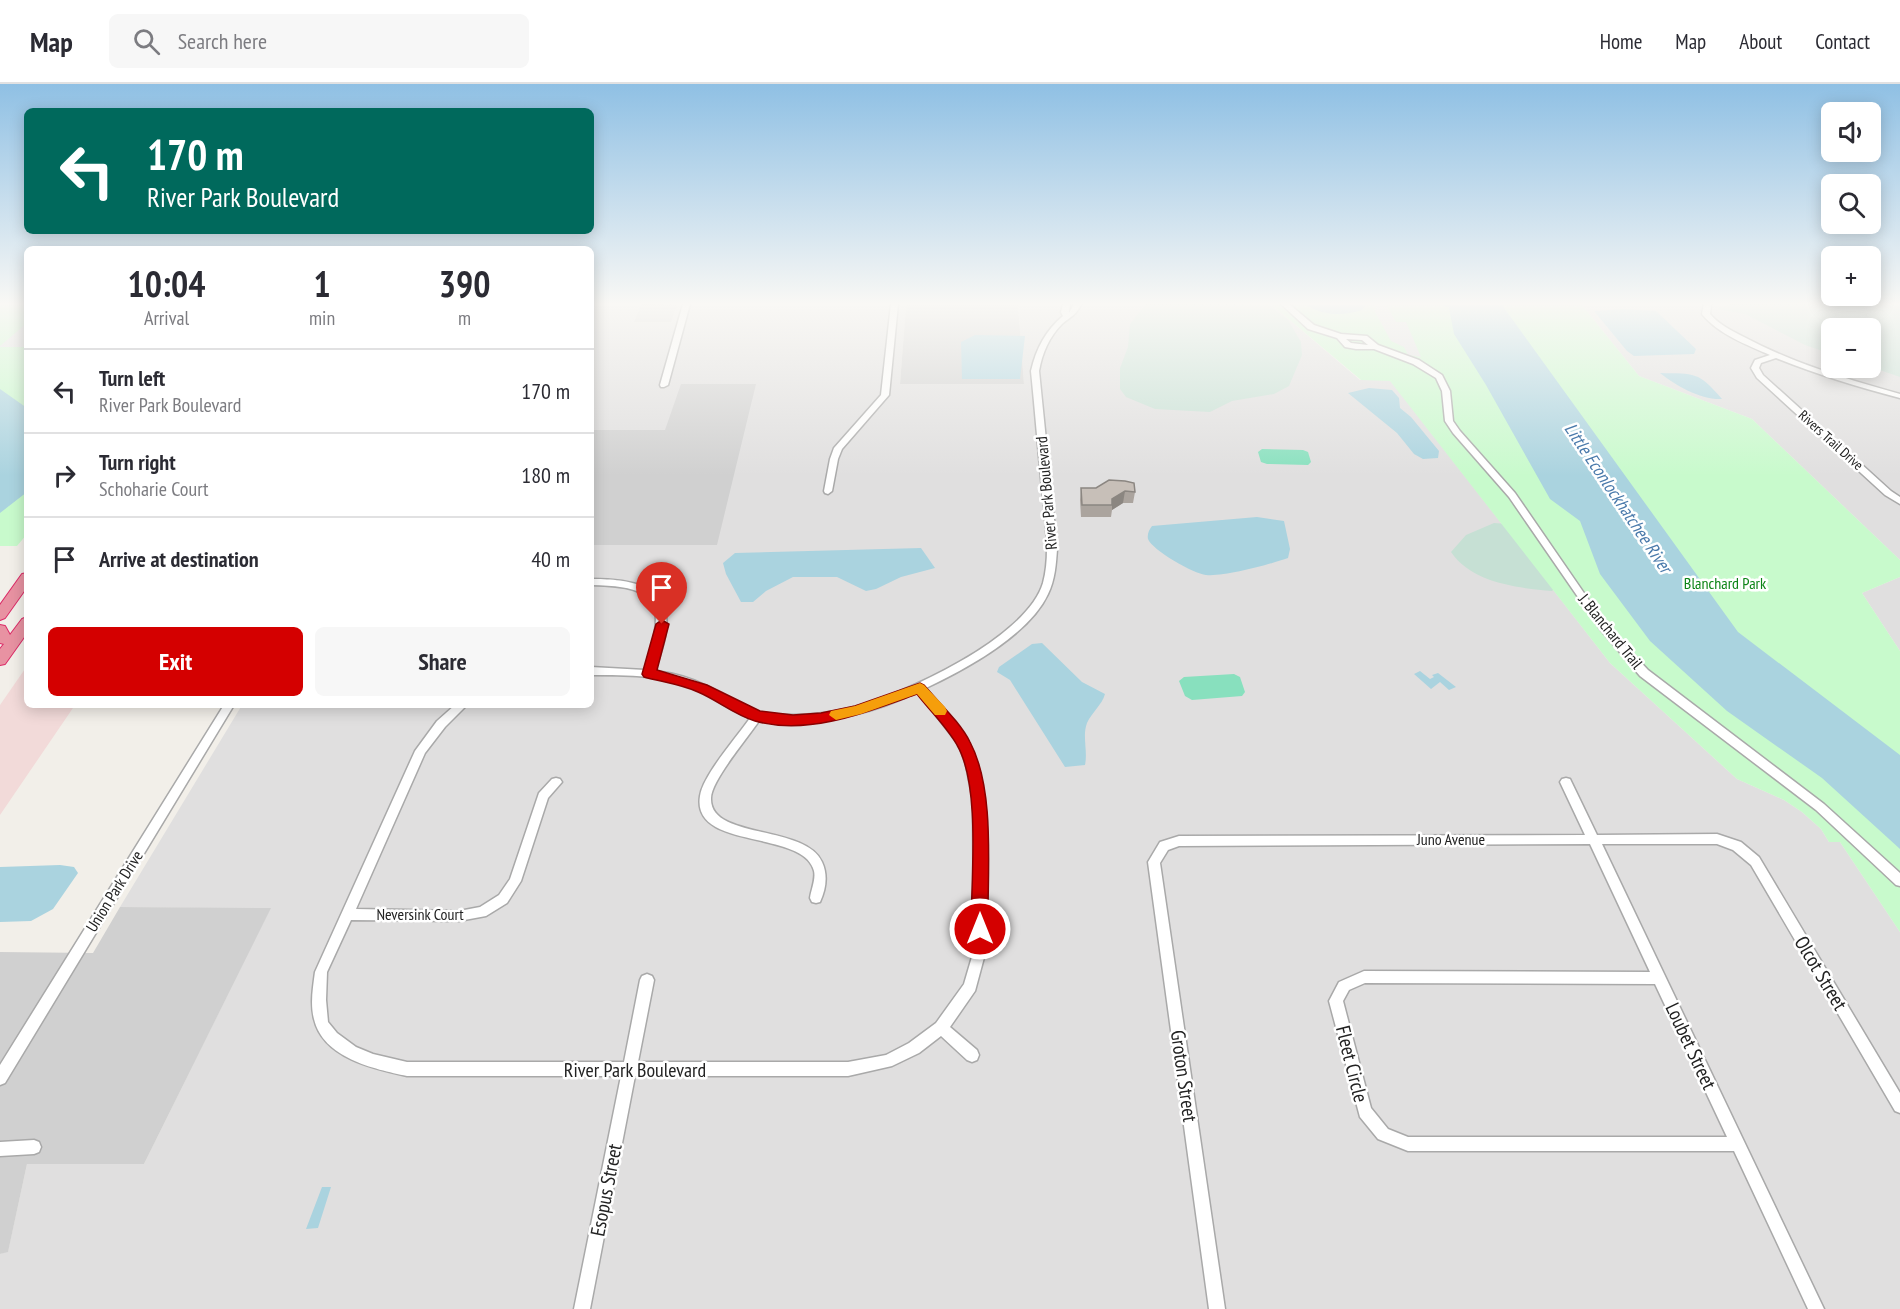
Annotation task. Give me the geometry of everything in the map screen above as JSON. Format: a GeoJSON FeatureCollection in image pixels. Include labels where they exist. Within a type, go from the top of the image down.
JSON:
{"type":"FeatureCollection","features":[{"type":"Feature","properties":{"kind":"highway"},"geometry":{"type":"LineString","coordinates":[[0,615],[24,581]]}},
{"type":"Feature","properties":{"kind":"highway"},"geometry":{"type":"LineString","coordinates":[[0,660],[24,626]]}},
{"type":"Feature","properties":{"kind":"highway"},"geometry":{"type":"LineString","coordinates":[[0,630],[2,638],[13,642]]}},
{"type":"Feature","properties":{"kind":"street"},"geometry":{"type":"LineString","coordinates":[[664,385],[671,361]]}},
{"type":"Feature","properties":{"kind":"street"},"geometry":{"type":"LineString","coordinates":[[828,491],[838,448],[885,395],[889,361]]}},
{"type":"Feature","properties":{"kind":"street","name":"River Park Boulevard"},"geometry":{"type":"LineString","coordinates":[[594,671],[649,674],[676,679],[702,688],[757,716],[793,720],[821,718],[856,711],[920,688],[968,662],[1006,636],[1029,615],[1043,595],[1051,573],[1052,549],[1035,371],[1038,361]]}},
{"type":"Feature","properties":{"kind":"street","name":"J. Blanchard Trail"},"geometry":{"type":"LineString","coordinates":[[1414,361],[1439,377],[1446,391],[1449,421],[1457,433],[1512,495],[1603,627],[1644,673],[1820,807],[1900,881]]}},
{"type":"Feature","properties":{"kind":"street","name":"Rivers Trail Drive"},"geometry":{"type":"LineString","coordinates":[[1760,361],[1755,368],[1760,376],[1888,493],[1900,501]]}},
{"type":"Feature","properties":{"kind":"street"},"geometry":{"type":"LineString","coordinates":[[1788,361],[1834,378],[1900,396]]}},
{"type":"Feature","properties":{"kind":"street"},"geometry":{"type":"LineString","coordinates":[[594,582],[628,584],[642,588],[655,597],[661,610],[662,624],[649,674]]}},
{"type":"Feature","properties":{"kind":"street","name":"River Park Boulevard"},"geometry":{"type":"LineString","coordinates":[[458,708],[441,723],[420,751],[321,972],[320,1003],[323,1027],[346,1048],[371,1062],[407,1069],[848,1069],[887,1061],[914,1048],[941,1028],[970,987],[980,950],[979,801],[972,765],[964,743],[920,688]]}},
{"type":"Feature","properties":{"kind":"street","name":"Union Park Drive"},"geometry":{"type":"LineString","coordinates":[[0,1078],[227,708]]}},
{"type":"Feature","properties":{"kind":"street"},"geometry":{"type":"LineString","coordinates":[[757,716],[710,784],[705,799],[711,816],[725,827],[797,845],[814,855],[820,870],[816,898]]}},
{"type":"Feature","properties":{"kind":"street","name":"Neversink Court"},"geometry":{"type":"LineString","coordinates":[[347,914],[459,916],[482,912],[503,899],[515,881],[543,796],[556,782]]}},
{"type":"Feature","properties":{"kind":"street","name":"Loubet Street"},"geometry":{"type":"LineString","coordinates":[[1566,782],[1816,1309]]}},
{"type":"Feature","properties":{"kind":"street","name":"Juno Avenue"},"geometry":{"type":"LineString","coordinates":[[1164,846],[1179,841],[1592,838],[1718,839],[1737,846]]}},
{"type":"Feature","properties":{"kind":"street","name":"Groton Street"},"geometry":{"type":"LineString","coordinates":[[1164,846],[1154,862],[1217,1309]]}},
{"type":"Feature","properties":{"kind":"street","name":"Olcot Street"},"geometry":{"type":"LineString","coordinates":[[1737,846],[1755,861],[1900,1106]]}},
{"type":"Feature","properties":{"kind":"street","name":"Fleet Circle"},"geometry":{"type":"LineString","coordinates":[[1659,978],[1364,976],[1344,986],[1336,1001],[1365,1112],[1383,1134],[1408,1144],[1738,1144]]}},
{"type":"Feature","properties":{"kind":"street","name":"Esopus Street"},"geometry":{"type":"LineString","coordinates":[[582,1309],[647,980]]}},
{"type":"Feature","properties":{"kind":"street"},"geometry":{"type":"LineString","coordinates":[[941,1028],[972,1055]]}},
{"type":"Feature","properties":{"kind":"street"},"geometry":{"type":"LineString","coordinates":[[0,1149],[34,1147]]}},
{"type":"Feature","properties":{"kind":"shaded area"},"geometry":{"type":"Polygon","coordinates":[[[594,361],[902,361],[900,384],[1024,384],[1022,361],[1338,361],[1360,380],[1390,380],[1610,663],[1737,779],[1784,800],[1821,829],[1829,842],[1840,842],[1900,932],[1900,1309],[0,1309],[0,1254],[8,1251],[27,1164],[144,1164],[270,909],[120,907],[240,708],[594,708],[594,545],[717,545],[665,430],[594,430],[594,361]]]}},
{"type":"Feature","properties":{"kind":"shaded area"},"geometry":{"type":"Polygon","coordinates":[[[902,361],[1022,361],[1024,384],[900,384],[902,361]]]}},
{"type":"Feature","properties":{"kind":"shaded area"},"geometry":{"type":"Polygon","coordinates":[[[1627,361],[1821,361],[1821,378],[1881,378],[1881,361],[1900,361],[1900,560],[1752,419],[1639,376],[1627,361]]]}},
{"type":"Feature","properties":{"kind":"shaded area"},"geometry":{"type":"Polygon","coordinates":[[[681,384],[756,384],[717,545],[594,545],[594,430],[665,430],[681,384]]]}},
{"type":"Feature","properties":{"kind":"shaded area"},"geometry":{"type":"Polygon","coordinates":[[[1900,577],[1900,651],[1862,593],[1900,577]]]}},
{"type":"Feature","properties":{"kind":"shaded area"},"geometry":{"type":"Polygon","coordinates":[[[24,670],[24,708],[73,708],[0,815],[0,705],[24,670]]]}},
{"type":"Feature","properties":{"kind":"shaded area"},"geometry":{"type":"Polygon","coordinates":[[[120,907],[271,908],[144,1164],[27,1164],[8,1252],[0,1254],[0,952],[93,953],[120,907]]]}},
{"type":"Feature","properties":{"kind":"green space"},"geometry":{"type":"Polygon","coordinates":[[[0,361],[24,361],[24,538],[17,546],[0,546],[0,361]]]}},
{"type":"Feature","properties":{"kind":"green space"},"geometry":{"type":"Polygon","coordinates":[[[1123,361],[1299,361],[1289,386],[1274,394],[1232,401],[1210,412],[1155,409],[1126,397],[1120,389],[1120,368],[1123,361]]]}},
{"type":"Feature","properties":{"kind":"green space","name":"Blanchard Park"},"geometry":{"type":"Polygon","coordinates":[[[1339,361],[1627,361],[1639,376],[1752,419],[1900,560],[1900,577],[1862,593],[1900,651],[1900,932],[1840,842],[1829,842],[1821,829],[1784,800],[1737,779],[1610,663],[1390,381],[1361,380],[1339,361]]]}},
{"type":"Feature","properties":{"kind":"green space"},"geometry":{"type":"Polygon","coordinates":[[[1881,361],[1900,361],[1900,377],[1881,370],[1881,361]]]}},
{"type":"Feature","properties":{"kind":"green space"},"geometry":{"type":"Polygon","coordinates":[[[1262,449],[1303,450],[1308,452],[1311,462],[1308,465],[1267,464],[1261,462],[1258,452],[1262,449]]]}},
{"type":"Feature","properties":{"kind":"green space"},"geometry":{"type":"Polygon","coordinates":[[[1494,523],[1507,524],[1555,588],[1552,591],[1511,586],[1483,577],[1471,571],[1451,552],[1466,535],[1494,523]]]}},
{"type":"Feature","properties":{"kind":"green space"},"geometry":{"type":"Polygon","coordinates":[[[1234,674],[1240,677],[1245,692],[1242,696],[1192,700],[1185,696],[1179,681],[1184,677],[1234,674]]]}},
{"type":"Feature","properties":{"kind":"water"},"geometry":{"type":"Polygon","coordinates":[[[962,361],[1022,361],[1020,379],[962,379],[962,361]]]}},
{"type":"Feature","properties":{"kind":"water","name":"Little Econlockhatchee River"},"geometry":{"type":"Polygon","coordinates":[[[1471,361],[1543,361],[1738,632],[1900,755],[1900,849],[1822,778],[1727,711],[1650,641],[1600,574],[1580,521],[1550,499],[1471,361]]]}},
{"type":"Feature","properties":{"kind":"water"},"geometry":{"type":"Polygon","coordinates":[[[1660,373],[1695,376],[1707,383],[1722,399],[1714,399],[1689,391],[1660,373]]]}},
{"type":"Feature","properties":{"kind":"water"},"geometry":{"type":"Polygon","coordinates":[[[1369,388],[1392,390],[1399,398],[1400,408],[1411,417],[1439,451],[1438,458],[1423,459],[1414,454],[1397,433],[1348,393],[1369,388]]]}},
{"type":"Feature","properties":{"kind":"water"},"geometry":{"type":"Polygon","coordinates":[[[0,389],[24,406],[24,494],[0,513],[0,389]]]}},
{"type":"Feature","properties":{"kind":"water"},"geometry":{"type":"Polygon","coordinates":[[[1257,517],[1284,521],[1290,549],[1288,558],[1235,572],[1206,575],[1174,561],[1151,544],[1148,539],[1148,532],[1152,526],[1257,517]]]}},
{"type":"Feature","properties":{"kind":"water"},"geometry":{"type":"Polygon","coordinates":[[[921,548],[935,568],[901,577],[876,589],[866,591],[837,577],[793,577],[766,591],[753,602],[741,602],[726,574],[723,563],[735,553],[921,548]]]}},
{"type":"Feature","properties":{"kind":"water"},"geometry":{"type":"Polygon","coordinates":[[[1042,643],[1082,682],[1105,694],[1087,723],[1085,765],[1065,767],[1010,680],[997,672],[999,667],[1032,644],[1042,643]]]}},
{"type":"Feature","properties":{"kind":"water"},"geometry":{"type":"Polygon","coordinates":[[[1420,671],[1430,679],[1434,677],[1432,675],[1438,673],[1456,687],[1449,690],[1440,682],[1431,689],[1414,674],[1420,671]]]}},
{"type":"Feature","properties":{"kind":"water"},"geometry":{"type":"Polygon","coordinates":[[[60,865],[74,867],[78,873],[53,909],[31,921],[0,922],[0,867],[60,865]]]}},
{"type":"Feature","properties":{"kind":"water"},"geometry":{"type":"Polygon","coordinates":[[[322,1187],[331,1187],[318,1228],[306,1229],[322,1187]]]}},
{"type":"Feature","properties":{"kind":"building"},"geometry":{"type":"Polygon","coordinates":[[[1109,480],[1134,483],[1135,492],[1125,491],[1112,499],[1112,505],[1082,505],[1081,488],[1096,488],[1109,480]]]}},
{"type":"Feature","properties":{"kind":"slow traffic"},"geometry":{"type":"LineString","coordinates":[[836,715],[856,711],[920,688],[940,711]]}},
{"type":"Feature","properties":{"kind":"route"},"geometry":{"type":"LineString","coordinates":[[662,624],[649,674],[676,679],[702,688],[757,716],[793,720],[821,718],[856,711],[920,688],[944,715],[964,743],[972,765],[979,801],[980,929]]}}]}
